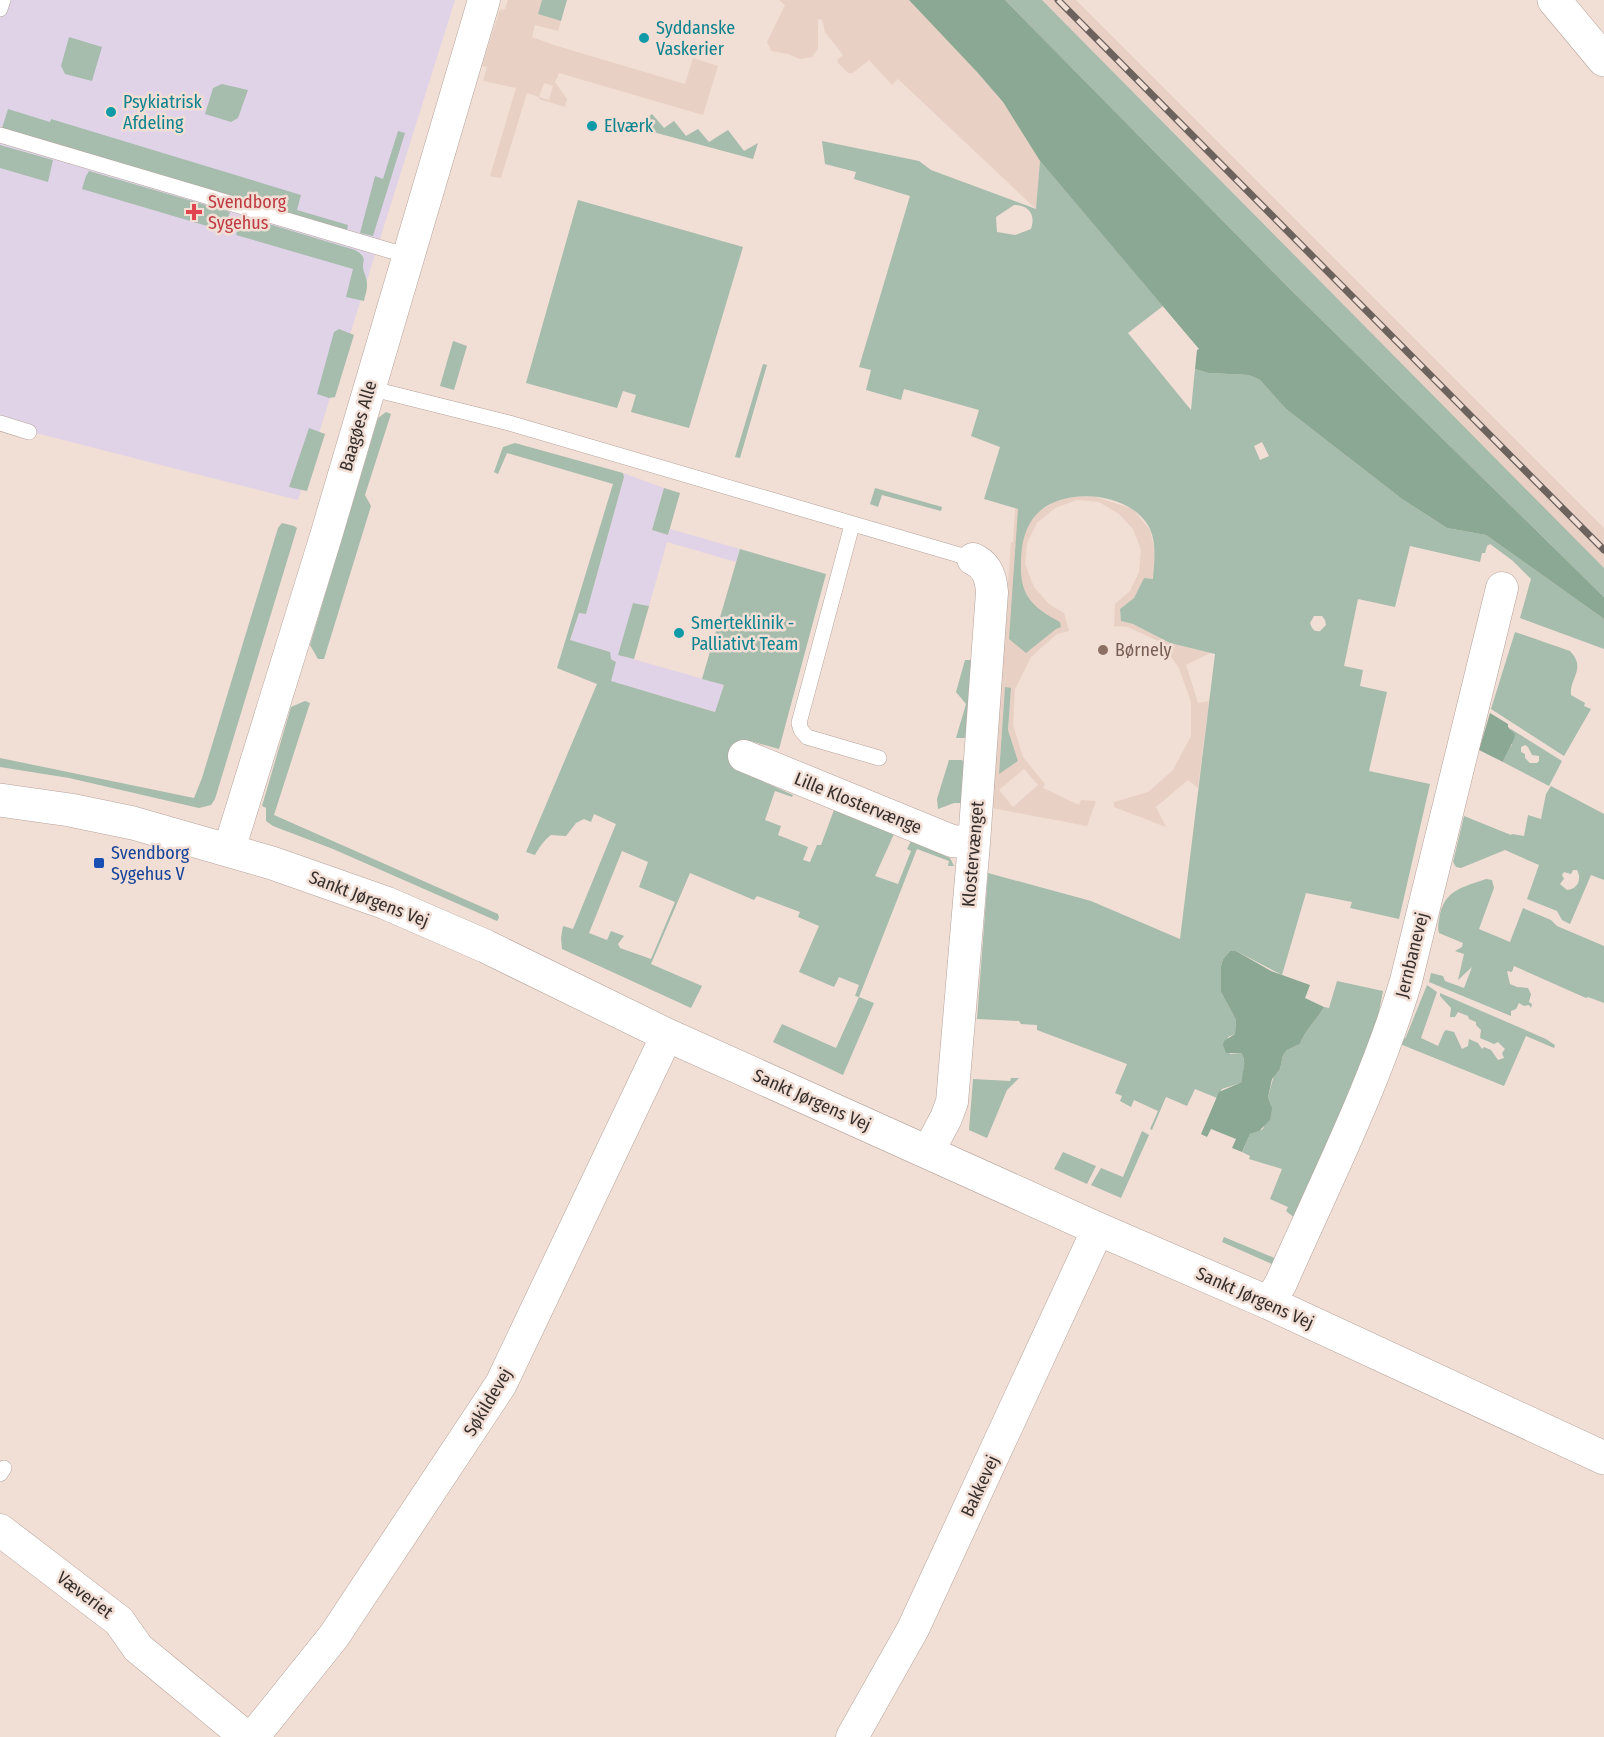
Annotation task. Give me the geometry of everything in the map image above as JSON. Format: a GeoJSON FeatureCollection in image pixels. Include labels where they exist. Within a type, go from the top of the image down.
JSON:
{"type":"FeatureCollection","features":[{"type":"Feature","properties":{"kind":"street","name":"Baagøes Alle"},"geometry":{"type":"LineString","coordinates":[[229,850],[484,0]]}},
{"type":"Feature","properties":{"kind":"street"},"geometry":{"type":"LineString","coordinates":[[1554,0],[1604,60]]}},
{"type":"Feature","properties":{"kind":"street","name":"Klostervænget"},"geometry":{"type":"LineString","coordinates":[[928,1152],[952,1102],[974,843],[992,592],[986,568],[973,559]]}},
{"type":"Feature","properties":{"kind":"street","name":"Jernbanevej"},"geometry":{"type":"LineString","coordinates":[[1269,1303],[1281,1282],[1365,1094],[1394,1021],[1406,981],[1502,588]]}},
{"type":"Feature","properties":{"kind":"street","name":"Lille Klostervænge"},"geometry":{"type":"LineString","coordinates":[[744,756],[952,841],[974,843]]}},
{"type":"Feature","properties":{"kind":"street","name":"Sankt Jørgens Vej"},"geometry":{"type":"LineString","coordinates":[[0,800],[70,810],[133,823],[321,879],[386,903],[485,946],[667,1035],[1098,1229],[1269,1303],[1604,1458]]}},
{"type":"Feature","properties":{"kind":"street","name":"Søkildevej"},"geometry":{"type":"LineString","coordinates":[[254,1737],[334,1636],[501,1384],[667,1035]]}},
{"type":"Feature","properties":{"kind":"street","name":"Bakkevej"},"geometry":{"type":"LineString","coordinates":[[852,1737],[913,1629],[1098,1229]]}},
{"type":"Feature","properties":{"kind":"street","name":"Væveriet"},"geometry":{"type":"LineString","coordinates":[[0,1530],[119,1621],[138,1648],[246,1737]]}},
{"type":"Feature","properties":{"kind":"lane"},"geometry":{"type":"LineString","coordinates":[[0,9],[3,0]]}},
{"type":"Feature","properties":{"kind":"lane"},"geometry":{"type":"LineString","coordinates":[[0,135],[408,256]]}},
{"type":"Feature","properties":{"kind":"lane"},"geometry":{"type":"LineString","coordinates":[[369,388],[515,425],[973,559]]}},
{"type":"Feature","properties":{"kind":"lane"},"geometry":{"type":"LineString","coordinates":[[0,423],[29,432]]}},
{"type":"Feature","properties":{"kind":"lane"},"geometry":{"type":"LineString","coordinates":[[852,525],[799,723],[807,737],[879,758]]}},
{"type":"Feature","properties":{"kind":"shaded area","name":"Svendborg Sygehus"},"geometry":{"type":"Polygon","coordinates":[[[0,0],[455,0],[298,500],[0,424],[0,0]]]}},
{"type":"Feature","properties":{"kind":"shaded area"},"geometry":{"type":"Polygon","coordinates":[[[508,0],[542,0],[538,14],[561,21],[558,31],[535,25],[532,37],[554,45],[685,84],[693,58],[718,66],[703,115],[559,73],[555,82],[567,99],[565,107],[527,93],[501,178],[490,176],[516,88],[483,81],[487,67],[482,66],[500,9],[505,9],[508,0]],[[544,83],[539,97],[549,100],[553,86],[544,83]]]}},
{"type":"Feature","properties":{"kind":"shaded area"},"geometry":{"type":"Polygon","coordinates":[[[779,0],[909,0],[1003,102],[1040,161],[1037,210],[898,79],[892,85],[869,60],[853,73],[848,73],[838,63],[837,60],[843,55],[825,32],[822,20],[818,19],[818,49],[812,57],[800,59],[771,51],[767,42],[785,5],[779,0]]]}},
{"type":"Feature","properties":{"kind":"shaded area"},"geometry":{"type":"Polygon","coordinates":[[[1042,0],[1076,0],[1604,528],[1604,568],[1042,0]]]}},
{"type":"Feature","properties":{"kind":"shaded area"},"geometry":{"type":"Polygon","coordinates":[[[623,473],[664,488],[652,530],[668,535],[670,529],[740,549],[736,562],[667,542],[649,606],[633,603],[619,655],[724,685],[716,712],[610,681],[616,662],[610,658],[610,652],[570,641],[579,613],[586,614],[624,477],[623,473]]]}},
{"type":"Feature","properties":{"kind":"shaded area"},"geometry":{"type":"Polygon","coordinates":[[[1073,496],[1096,497],[1133,509],[1150,530],[1155,551],[1153,579],[1144,578],[1134,598],[1120,609],[1121,621],[1133,624],[1170,643],[1210,653],[1186,665],[1198,703],[1209,701],[1198,788],[1188,780],[1156,807],[1166,827],[1114,807],[1114,802],[1148,792],[1173,770],[1191,736],[1191,702],[1179,668],[1160,642],[1128,627],[1114,626],[1115,604],[1130,591],[1139,572],[1141,550],[1133,529],[1119,514],[1099,502],[1077,500],[1055,508],[1037,523],[1027,543],[1025,564],[1034,587],[1049,604],[1064,613],[1069,631],[1057,634],[1031,657],[1015,689],[1013,725],[1023,757],[1045,784],[1043,788],[1079,805],[1081,800],[1096,801],[1087,826],[992,808],[1015,509],[1040,511],[1053,503],[1073,496]],[[1005,688],[999,773],[1018,761],[1008,730],[1011,688],[1005,688]],[[1024,769],[999,790],[1013,807],[1038,785],[1024,769]]]}},
{"type":"Feature","properties":{"kind":"green space"},"geometry":{"type":"Polygon","coordinates":[[[542,0],[567,0],[561,21],[538,14],[542,0]]]}},
{"type":"Feature","properties":{"kind":"green space"},"geometry":{"type":"Polygon","coordinates":[[[909,0],[1005,0],[1290,289],[1604,597],[1604,619],[1486,535],[1447,528],[1402,499],[1286,409],[1260,380],[1249,375],[1208,373],[1195,369],[1199,349],[1040,161],[1003,102],[909,0]]]}},
{"type":"Feature","properties":{"kind":"green space"},"geometry":{"type":"Polygon","coordinates":[[[1005,0],[1042,0],[1604,568],[1604,597],[1290,289],[1005,0]]]}},
{"type":"Feature","properties":{"kind":"green space"},"geometry":{"type":"Polygon","coordinates":[[[69,37],[102,47],[92,81],[65,74],[61,66],[69,37]]]}},
{"type":"Feature","properties":{"kind":"green space"},"geometry":{"type":"Polygon","coordinates":[[[222,84],[248,90],[238,118],[231,122],[205,114],[213,88],[222,84]]]}},
{"type":"Feature","properties":{"kind":"green space"},"geometry":{"type":"Polygon","coordinates":[[[8,109],[50,122],[51,119],[301,195],[297,210],[348,225],[347,230],[2,128],[8,109]]]}},
{"type":"Feature","properties":{"kind":"green space"},"geometry":{"type":"Polygon","coordinates":[[[652,114],[664,128],[674,121],[686,136],[698,129],[709,142],[728,130],[744,151],[758,143],[753,159],[642,129],[644,121],[652,114]]]}},
{"type":"Feature","properties":{"kind":"green space"},"geometry":{"type":"Polygon","coordinates":[[[398,131],[405,133],[373,236],[360,233],[375,176],[383,179],[398,131]]]}},
{"type":"Feature","properties":{"kind":"green space"},"geometry":{"type":"Polygon","coordinates":[[[822,141],[919,161],[931,170],[1036,209],[1040,161],[1163,306],[1128,333],[1191,410],[1195,369],[1208,373],[1249,375],[1260,380],[1286,409],[1402,499],[1447,528],[1486,535],[1604,619],[1604,649],[1520,618],[1531,579],[1513,561],[1490,544],[1485,553],[1482,553],[1480,562],[1410,546],[1395,607],[1358,599],[1344,666],[1363,670],[1360,686],[1387,692],[1369,771],[1430,784],[1399,919],[1350,908],[1352,902],[1306,893],[1282,975],[1236,951],[1230,951],[1223,959],[1221,966],[1221,992],[1236,1020],[1235,1034],[1228,1037],[1230,1054],[1241,1053],[1243,1057],[1243,1082],[1222,1089],[1217,1098],[1195,1089],[1187,1106],[1166,1097],[1152,1130],[1150,1129],[1158,1111],[1134,1100],[1131,1107],[1120,1101],[1122,1096],[1115,1093],[1127,1064],[1037,1030],[1037,1025],[1021,1024],[1019,1021],[977,1019],[988,873],[1091,901],[1180,939],[1215,654],[1170,643],[1133,624],[1121,621],[1120,609],[1134,598],[1144,578],[1153,579],[1154,541],[1142,517],[1130,507],[1099,497],[1067,498],[1052,503],[1040,511],[1030,523],[1022,551],[1023,586],[1036,607],[1060,622],[1061,627],[1026,653],[1009,639],[1018,509],[984,499],[1000,447],[971,436],[979,410],[904,389],[901,400],[866,390],[871,370],[859,367],[910,196],[854,179],[856,172],[825,164],[822,141]],[[1014,205],[996,217],[997,232],[1015,235],[1031,229],[1033,219],[1030,212],[1024,207],[1014,205]],[[1262,442],[1254,446],[1260,460],[1269,456],[1262,442]],[[1314,616],[1310,623],[1316,631],[1320,631],[1326,625],[1322,616],[1314,616]]]}},
{"type":"Feature","properties":{"kind":"green space"},"geometry":{"type":"Polygon","coordinates":[[[0,145],[53,160],[48,182],[0,168],[0,145]]]}},
{"type":"Feature","properties":{"kind":"green space"},"geometry":{"type":"Polygon","coordinates":[[[89,171],[230,212],[224,231],[82,189],[89,171]]]}},
{"type":"Feature","properties":{"kind":"green space"},"geometry":{"type":"Polygon","coordinates":[[[578,200],[743,247],[689,428],[631,412],[636,395],[623,391],[617,408],[526,383],[578,200]]]}},
{"type":"Feature","properties":{"kind":"green space"},"geometry":{"type":"Polygon","coordinates":[[[242,216],[360,253],[367,283],[364,301],[346,297],[353,269],[236,235],[242,216]]]}},
{"type":"Feature","properties":{"kind":"green space"},"geometry":{"type":"Polygon","coordinates":[[[339,329],[354,335],[335,397],[329,398],[317,394],[334,332],[339,329]]]}},
{"type":"Feature","properties":{"kind":"green space"},"geometry":{"type":"Polygon","coordinates":[[[453,341],[467,346],[454,390],[440,386],[453,341]]]}},
{"type":"Feature","properties":{"kind":"green space"},"geometry":{"type":"Polygon","coordinates":[[[763,364],[767,365],[740,458],[735,457],[763,364]]]}},
{"type":"Feature","properties":{"kind":"green space"},"geometry":{"type":"Polygon","coordinates":[[[386,412],[391,414],[365,495],[371,506],[324,659],[318,659],[310,645],[378,418],[386,412]]]}},
{"type":"Feature","properties":{"kind":"green space"},"geometry":{"type":"Polygon","coordinates":[[[309,428],[325,434],[307,491],[289,487],[309,428]]]}},
{"type":"Feature","properties":{"kind":"green space"},"geometry":{"type":"Polygon","coordinates":[[[515,443],[623,473],[624,477],[586,614],[579,613],[570,640],[610,652],[611,659],[616,662],[611,681],[715,712],[724,685],[702,679],[740,549],[826,574],[779,749],[750,741],[738,770],[793,795],[792,797],[775,791],[765,820],[781,826],[778,835],[808,847],[803,860],[810,862],[817,845],[821,845],[834,810],[894,834],[875,876],[898,884],[911,851],[907,849],[911,841],[950,858],[954,866],[948,866],[949,861],[917,849],[859,997],[855,996],[859,985],[839,977],[834,987],[799,972],[819,926],[798,917],[800,912],[757,896],[754,900],[690,873],[651,964],[702,986],[691,1008],[562,949],[563,926],[573,929],[616,824],[594,814],[591,822],[584,819],[576,823],[566,836],[551,835],[535,855],[526,852],[597,684],[557,668],[613,484],[507,453],[498,474],[494,472],[503,447],[515,443]],[[622,851],[589,933],[607,940],[611,931],[624,936],[618,944],[620,948],[651,959],[675,902],[639,887],[648,862],[622,851]]]}},
{"type":"Feature","properties":{"kind":"green space"},"geometry":{"type":"Polygon","coordinates":[[[664,488],[680,493],[668,535],[652,530],[664,488]]]}},
{"type":"Feature","properties":{"kind":"green space"},"geometry":{"type":"Polygon","coordinates":[[[875,488],[942,507],[941,511],[882,495],[878,507],[870,504],[875,488]]]}},
{"type":"Feature","properties":{"kind":"green space"},"geometry":{"type":"Polygon","coordinates":[[[282,523],[297,528],[215,799],[211,805],[199,808],[69,778],[0,767],[0,758],[194,798],[278,528],[282,523]]]}},
{"type":"Feature","properties":{"kind":"green space"},"geometry":{"type":"Polygon","coordinates":[[[633,603],[649,606],[634,659],[618,655],[633,603]]]}},
{"type":"Feature","properties":{"kind":"green space"},"geometry":{"type":"Polygon","coordinates":[[[1515,632],[1570,651],[1575,657],[1577,668],[1571,695],[1591,709],[1564,756],[1491,709],[1515,632]]]}},
{"type":"Feature","properties":{"kind":"green space"},"geometry":{"type":"Polygon","coordinates":[[[965,660],[972,660],[967,738],[956,738],[966,704],[956,692],[965,660]]]}},
{"type":"Feature","properties":{"kind":"green space"},"geometry":{"type":"Polygon","coordinates":[[[1005,687],[1011,688],[1008,730],[1018,761],[999,774],[1005,687]]]}},
{"type":"Feature","properties":{"kind":"green space"},"geometry":{"type":"Polygon","coordinates":[[[305,701],[310,703],[274,815],[498,914],[497,921],[333,849],[273,826],[266,821],[266,808],[262,806],[291,707],[305,701]]]}},
{"type":"Feature","properties":{"kind":"green space"},"geometry":{"type":"Polygon","coordinates":[[[1490,713],[1508,724],[1515,734],[1503,762],[1479,750],[1490,713]]]}},
{"type":"Feature","properties":{"kind":"green space"},"geometry":{"type":"Polygon","coordinates":[[[1511,729],[1562,761],[1549,786],[1503,762],[1505,753],[1512,745],[1511,729]],[[1525,745],[1521,747],[1521,752],[1525,754],[1525,758],[1530,763],[1537,763],[1539,756],[1532,755],[1525,745]]]}},
{"type":"Feature","properties":{"kind":"green space"},"geometry":{"type":"Polygon","coordinates":[[[949,760],[962,760],[965,764],[962,803],[954,803],[938,809],[937,799],[949,760]]]}},
{"type":"Feature","properties":{"kind":"green space"},"geometry":{"type":"Polygon","coordinates":[[[1551,786],[1604,814],[1604,880],[1591,875],[1570,924],[1562,920],[1557,911],[1527,899],[1539,865],[1505,850],[1461,868],[1456,867],[1453,862],[1464,816],[1511,835],[1524,836],[1528,815],[1541,819],[1546,794],[1551,786]],[[1573,870],[1571,874],[1564,872],[1562,875],[1564,879],[1560,884],[1567,890],[1574,888],[1578,883],[1577,870],[1573,870]]]}},
{"type":"Feature","properties":{"kind":"green space"},"geometry":{"type":"Polygon","coordinates":[[[1486,879],[1492,880],[1494,888],[1479,929],[1510,942],[1523,908],[1551,920],[1557,926],[1604,946],[1604,1003],[1586,998],[1514,966],[1512,972],[1507,971],[1510,984],[1528,988],[1531,994],[1529,1002],[1532,1004],[1531,1008],[1529,1005],[1524,1006],[1519,1003],[1516,1009],[1511,1011],[1511,1016],[1429,982],[1431,973],[1443,976],[1445,981],[1464,988],[1472,967],[1458,980],[1464,954],[1455,951],[1462,947],[1463,943],[1439,933],[1440,914],[1451,894],[1486,879]]]}},
{"type":"Feature","properties":{"kind":"green space"},"geometry":{"type":"Polygon","coordinates":[[[1230,951],[1236,951],[1271,971],[1310,985],[1305,998],[1324,1007],[1300,1044],[1287,1050],[1283,1055],[1280,1069],[1272,1079],[1268,1097],[1272,1108],[1270,1120],[1259,1131],[1250,1134],[1242,1152],[1232,1148],[1236,1139],[1211,1129],[1207,1137],[1201,1134],[1219,1092],[1242,1082],[1244,1064],[1241,1053],[1226,1053],[1223,1045],[1224,1041],[1235,1034],[1236,1020],[1221,992],[1221,966],[1223,959],[1230,951]]]}},
{"type":"Feature","properties":{"kind":"green space"},"geometry":{"type":"Polygon","coordinates":[[[1337,981],[1383,991],[1375,1032],[1296,1219],[1286,1211],[1288,1207],[1270,1199],[1282,1169],[1249,1159],[1250,1156],[1242,1152],[1250,1134],[1263,1129],[1271,1105],[1268,1097],[1274,1075],[1280,1069],[1283,1055],[1287,1050],[1300,1044],[1324,1007],[1329,1008],[1337,981]]]}},
{"type":"Feature","properties":{"kind":"green space"},"geometry":{"type":"Polygon","coordinates":[[[1427,985],[1437,992],[1421,1038],[1438,1046],[1446,1030],[1454,1032],[1462,1049],[1468,1046],[1469,1039],[1478,1043],[1482,1049],[1484,1047],[1491,1050],[1498,1060],[1504,1058],[1502,1053],[1505,1049],[1498,1042],[1494,1044],[1480,1038],[1481,1030],[1476,1022],[1458,1012],[1455,1017],[1450,1017],[1451,1008],[1440,993],[1546,1039],[1555,1045],[1554,1048],[1526,1036],[1504,1086],[1400,1044],[1406,1037],[1427,985]]]}},
{"type":"Feature","properties":{"kind":"green space"},"geometry":{"type":"Polygon","coordinates":[[[859,997],[874,1003],[843,1075],[773,1042],[782,1024],[836,1048],[859,997]]]}},
{"type":"Feature","properties":{"kind":"green space"},"geometry":{"type":"Polygon","coordinates":[[[1011,1078],[1019,1078],[1007,1090],[987,1138],[969,1130],[973,1079],[1010,1081],[1011,1078]]]}},
{"type":"Feature","properties":{"kind":"green space"},"geometry":{"type":"Polygon","coordinates":[[[1142,1131],[1149,1135],[1121,1198],[1091,1185],[1101,1168],[1123,1177],[1142,1131]]]}},
{"type":"Feature","properties":{"kind":"green space"},"geometry":{"type":"Polygon","coordinates":[[[1063,1152],[1096,1166],[1087,1184],[1054,1169],[1063,1152]]]}},
{"type":"Feature","properties":{"kind":"green space"},"geometry":{"type":"Polygon","coordinates":[[[1224,1237],[1277,1259],[1274,1265],[1222,1242],[1224,1237]]]}},
{"type":"Feature","properties":{"kind":"railway"},"geometry":{"type":"LineString","coordinates":[[1058,0],[1604,550]]}},
{"type":"Feature","properties":{"kind":"place","name":"Syddanske Vaskerier"},"geometry":{"type":"Point","coordinates":[644,38]}},
{"type":"Feature","properties":{"kind":"place","name":"Psykiatrisk Afdeling"},"geometry":{"type":"Point","coordinates":[111,112]}},
{"type":"Feature","properties":{"kind":"place","name":"Elværk"},"geometry":{"type":"Point","coordinates":[592,126]}},
{"type":"Feature","properties":{"kind":"place","name":"Svendborg Sygehus"},"geometry":{"type":"Point","coordinates":[194,212]}},
{"type":"Feature","properties":{"kind":"place","name":"Smerteklinik - Palliativt Team"},"geometry":{"type":"Point","coordinates":[679,633]}},
{"type":"Feature","properties":{"kind":"place","name":"Børnely"},"geometry":{"type":"Point","coordinates":[1103,650]}},
{"type":"Feature","properties":{"kind":"place","name":"Svendborg Sygehus V"},"geometry":{"type":"Point","coordinates":[99,863]}}]}
